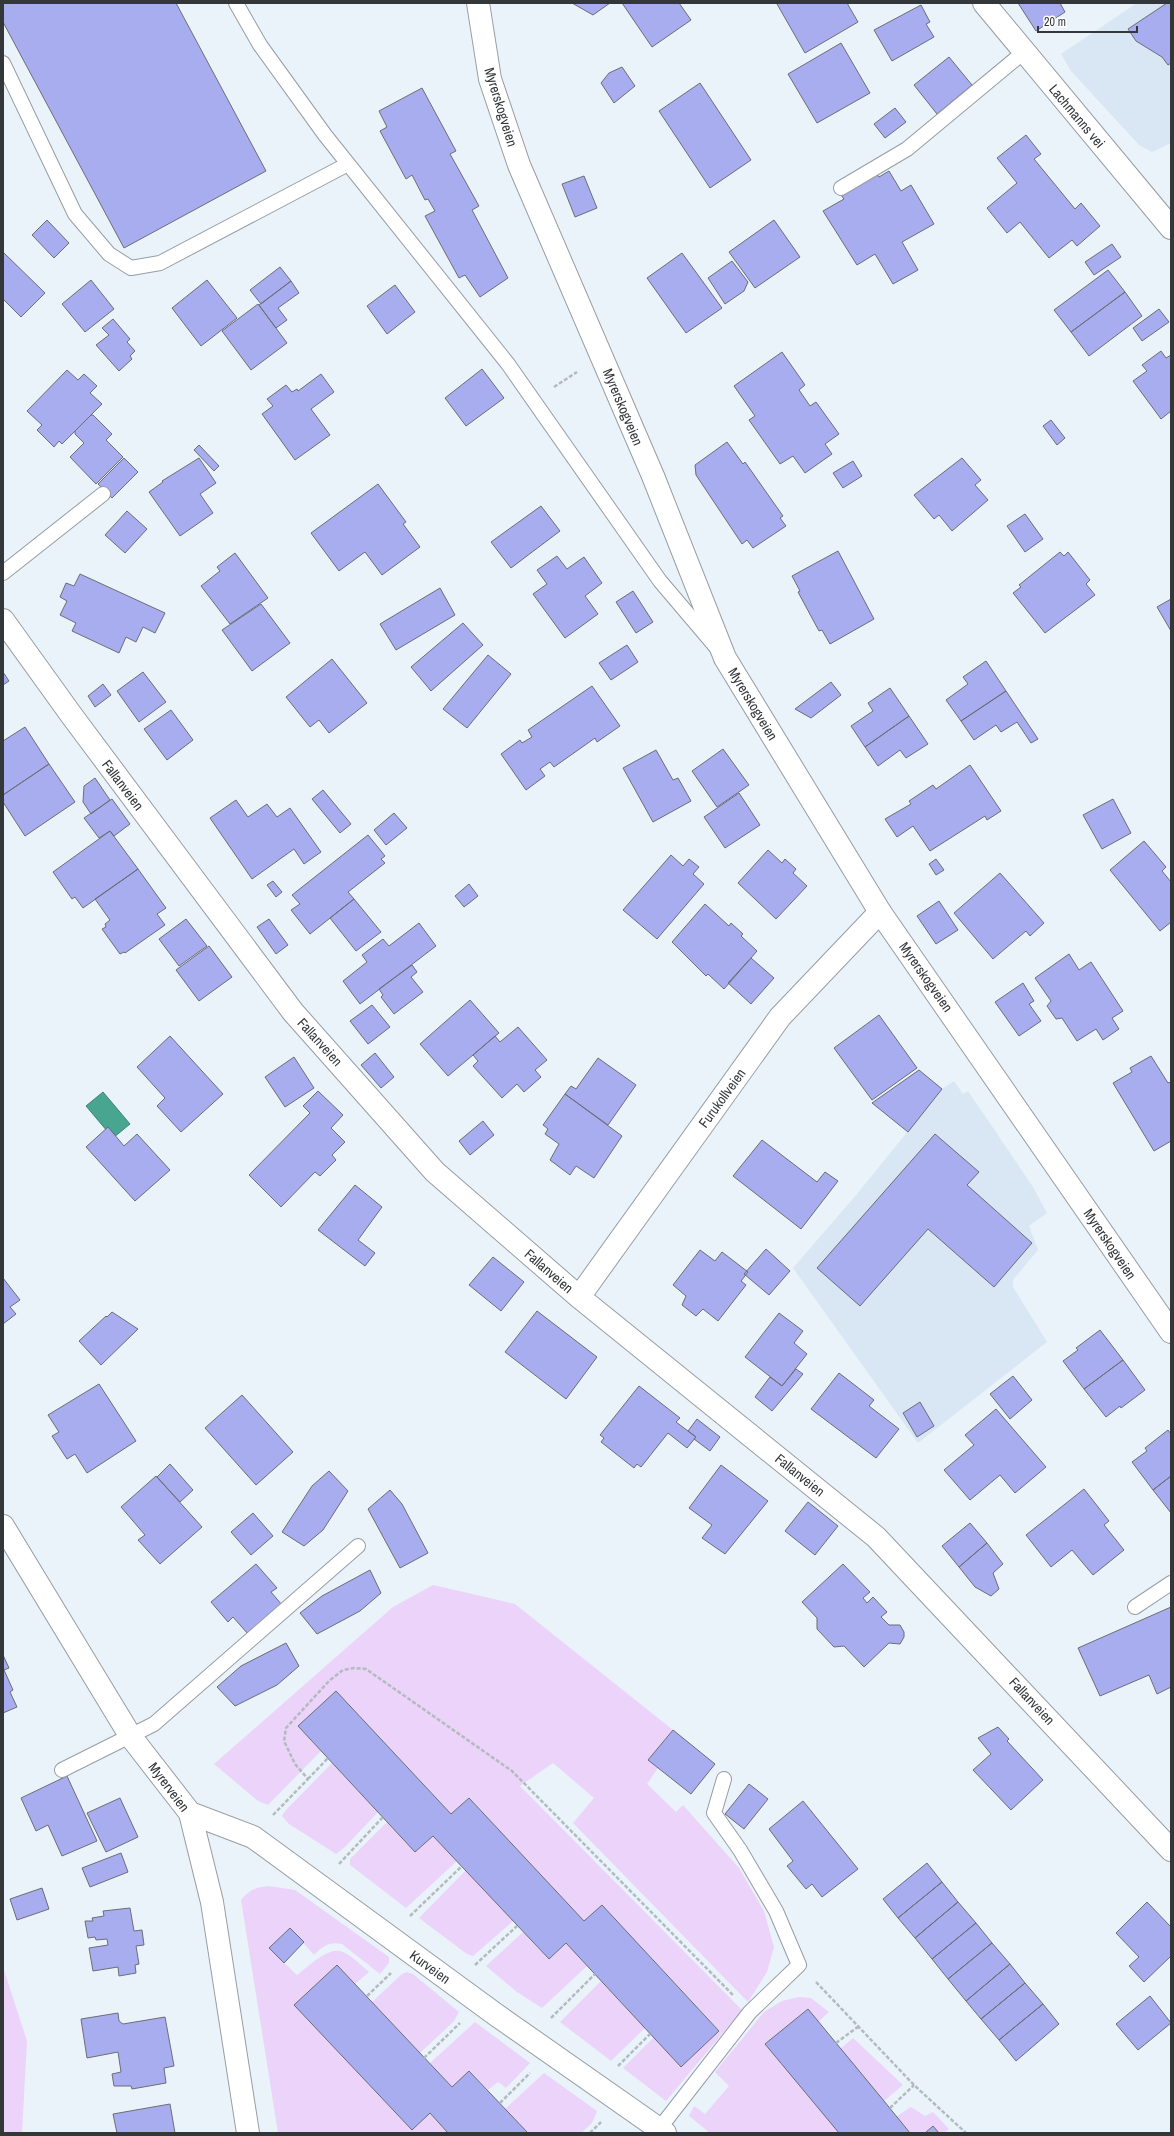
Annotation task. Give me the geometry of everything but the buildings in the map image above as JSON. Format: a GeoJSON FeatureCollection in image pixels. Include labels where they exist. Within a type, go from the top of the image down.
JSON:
{"type":"FeatureCollection","features":[{"type":"Feature","properties":{"kind":"street","name":"Myrerskogveien"},"geometry":{"type":"LineString","coordinates":[[478,3],[490,79],[519,165],[653,476],[725,658],[880,912],[1171,1332]]}},
{"type":"Feature","properties":{"kind":"street","name":"Lachmanns vei"},"geometry":{"type":"LineString","coordinates":[[984,3],[1171,228]]}},
{"type":"Feature","properties":{"kind":"street","name":"Fallanveien"},"geometry":{"type":"LineString","coordinates":[[3,620],[293,1012],[435,1172],[579,1297],[876,1537],[1171,1850]]}},
{"type":"Feature","properties":{"kind":"street","name":"Furukollveien"},"geometry":{"type":"LineString","coordinates":[[579,1297],[780,1017],[880,912]]}},
{"type":"Feature","properties":{"kind":"street","name":"Myrerveien"},"geometry":{"type":"LineString","coordinates":[[5,1535],[130,1737],[190,1813],[212,1902],[248,2133]]}},
{"type":"Feature","properties":{"kind":"street","name":"Kurveien"},"geometry":{"type":"LineString","coordinates":[[190,1813],[253,1837],[480,2003],[662,2131]]}},
{"type":"Feature","properties":{"kind":"lane"},"geometry":{"type":"LineString","coordinates":[[236,3],[260,45],[348,164],[508,364],[660,581],[725,658]]}},
{"type":"Feature","properties":{"kind":"lane"},"geometry":{"type":"LineString","coordinates":[[841,188],[907,149],[1024,52]]}},
{"type":"Feature","properties":{"kind":"lane"},"geometry":{"type":"LineString","coordinates":[[3,63],[75,214],[109,254],[131,268],[160,263],[348,164]]}},
{"type":"Feature","properties":{"kind":"lane"},"geometry":{"type":"LineString","coordinates":[[3,573],[102,494]]}},
{"type":"Feature","properties":{"kind":"lane"},"geometry":{"type":"LineString","coordinates":[[62,1770],[154,1724],[358,1546]]}},
{"type":"Feature","properties":{"kind":"lane"},"geometry":{"type":"LineString","coordinates":[[1135,1607],[1171,1583]]}},
{"type":"Feature","properties":{"kind":"lane"},"geometry":{"type":"LineString","coordinates":[[662,2131],[750,2012],[799,1965],[776,1911],[740,1850],[714,1813],[724,1779]]}},
{"type":"Feature","properties":{"kind":"path"},"geometry":{"type":"LineString","coordinates":[[308,1779],[295,1764],[284,1741],[286,1728],[329,1681],[343,1670],[354,1668],[366,1669],[512,1771],[750,2012]]}},
{"type":"Feature","properties":{"kind":"path"},"geometry":{"type":"LineString","coordinates":[[253,1837],[328,1758]]}},
{"type":"Feature","properties":{"kind":"path"},"geometry":{"type":"LineString","coordinates":[[339,1864],[383,1817]]}},
{"type":"Feature","properties":{"kind":"path"},"geometry":{"type":"LineString","coordinates":[[409,1918],[462,1866]]}},
{"type":"Feature","properties":{"kind":"path"},"geometry":{"type":"LineString","coordinates":[[474,1965],[517,1926]]}},
{"type":"Feature","properties":{"kind":"path"},"geometry":{"type":"LineString","coordinates":[[799,1965],[914,2085],[966,2133]]}},
{"type":"Feature","properties":{"kind":"path"},"geometry":{"type":"LineString","coordinates":[[549,2020],[595,1974]]}},
{"type":"Feature","properties":{"kind":"path"},"geometry":{"type":"LineString","coordinates":[[424,2058],[480,2003]]}},
{"type":"Feature","properties":{"kind":"path"},"geometry":{"type":"LineString","coordinates":[[836,2043],[859,2026]]}},
{"type":"Feature","properties":{"kind":"path"},"geometry":{"type":"LineString","coordinates":[[614,2069],[650,2034]]}},
{"type":"Feature","properties":{"kind":"path"},"geometry":{"type":"LineString","coordinates":[[500,2103],[526,2078],[549,2052]]}},
{"type":"Feature","properties":{"kind":"path"},"geometry":{"type":"LineString","coordinates":[[890,2108],[914,2085]]}},
{"type":"Feature","properties":{"kind":"shaded area"},"geometry":{"type":"Polygon","coordinates":[[[1137,3],[1171,3],[1171,143],[1152,152],[1139,145],[1071,71],[1061,54],[1137,3]]]}},
{"type":"Feature","properties":{"kind":"shaded area"},"geometry":{"type":"Polygon","coordinates":[[[954,1081],[963,1094],[968,1091],[1033,1187],[1047,1213],[1029,1226],[1038,1250],[1013,1280],[1013,1287],[1047,1342],[918,1443],[793,1268],[857,1194],[942,1089],[954,1081]]]}},
{"type":"Feature","properties":{"kind":"shaded area"},"geometry":{"type":"Polygon","coordinates":[[[103,1092],[130,1124],[113,1138],[86,1106],[103,1092]]]}},
{"type":"Feature","properties":{"kind":"shaded area"},"geometry":{"type":"Polygon","coordinates":[[[433,1585],[515,1604],[673,1730],[649,1760],[658,1768],[647,1784],[676,1812],[683,1805],[739,1868],[764,1911],[774,1947],[767,1972],[748,2002],[573,1823],[594,1798],[553,1763],[520,1786],[742,2010],[666,2101],[623,2068],[654,2037],[681,2067],[719,2030],[602,1905],[584,1921],[469,1798],[451,1814],[336,1691],[298,1726],[321,1751],[268,1805],[258,1801],[214,1764],[393,1607],[433,1585]]]}},
{"type":"Feature","properties":{"kind":"shaded area"},"geometry":{"type":"Polygon","coordinates":[[[332,1763],[378,1812],[345,1847],[336,1854],[289,1824],[282,1816],[285,1811],[332,1763]]]}},
{"type":"Feature","properties":{"kind":"shaded area"},"geometry":{"type":"Polygon","coordinates":[[[387,1822],[415,1852],[433,1836],[457,1861],[406,1908],[350,1865],[350,1859],[387,1822]]]}},
{"type":"Feature","properties":{"kind":"shaded area"},"geometry":{"type":"Polygon","coordinates":[[[466,1870],[513,1921],[473,1956],[467,1954],[419,1918],[466,1870]]]}},
{"type":"Feature","properties":{"kind":"shaded area"},"geometry":{"type":"Polygon","coordinates":[[[269,1886],[295,1890],[389,1957],[389,1963],[380,1974],[342,1944],[334,1943],[327,1945],[314,1955],[290,1928],[269,1948],[297,1975],[325,1954],[337,1951],[343,1952],[350,1956],[369,1972],[355,1984],[337,1965],[295,2005],[412,2130],[430,2113],[448,2133],[278,2133],[241,1900],[253,1890],[260,1887],[269,1886]]]}},
{"type":"Feature","properties":{"kind":"shaded area"},"geometry":{"type":"Polygon","coordinates":[[[523,1932],[548,1959],[566,1943],[587,1966],[542,2008],[517,1992],[486,1966],[523,1932]]]}},
{"type":"Feature","properties":{"kind":"shaded area"},"geometry":{"type":"Polygon","coordinates":[[[3,1967],[27,2041],[22,2133],[3,2133],[3,1967]]]}},
{"type":"Feature","properties":{"kind":"shaded area"},"geometry":{"type":"Polygon","coordinates":[[[407,1972],[413,1974],[459,2012],[454,2021],[420,2053],[372,2002],[402,1974],[407,1972]]]}},
{"type":"Feature","properties":{"kind":"shaded area"},"geometry":{"type":"Polygon","coordinates":[[[601,1981],[645,2028],[611,2061],[560,2022],[601,1981]]]}},
{"type":"Feature","properties":{"kind":"shaded area"},"geometry":{"type":"Polygon","coordinates":[[[799,1997],[811,1998],[829,2012],[818,2022],[766,2044],[839,2133],[710,2133],[689,2116],[694,2106],[705,2114],[729,2086],[715,2072],[764,2012],[782,2001],[799,1997]]]}},
{"type":"Feature","properties":{"kind":"shaded area"},"geometry":{"type":"Polygon","coordinates":[[[475,2022],[530,2063],[506,2088],[498,2082],[488,2090],[470,2071],[452,2087],[430,2063],[475,2022]]]}},
{"type":"Feature","properties":{"kind":"shaded area"},"geometry":{"type":"Polygon","coordinates":[[[853,2038],[903,2085],[884,2101],[840,2049],[853,2038]]]}},
{"type":"Feature","properties":{"kind":"shaded area"},"geometry":{"type":"Polygon","coordinates":[[[544,2073],[597,2111],[592,2123],[581,2133],[528,2133],[505,2109],[544,2073]]]}},
{"type":"Feature","properties":{"kind":"shaded area"},"geometry":{"type":"Polygon","coordinates":[[[911,2107],[925,2116],[933,2112],[949,2129],[944,2133],[939,2133],[933,2126],[925,2133],[910,2133],[896,2117],[911,2107]]]}}]}
